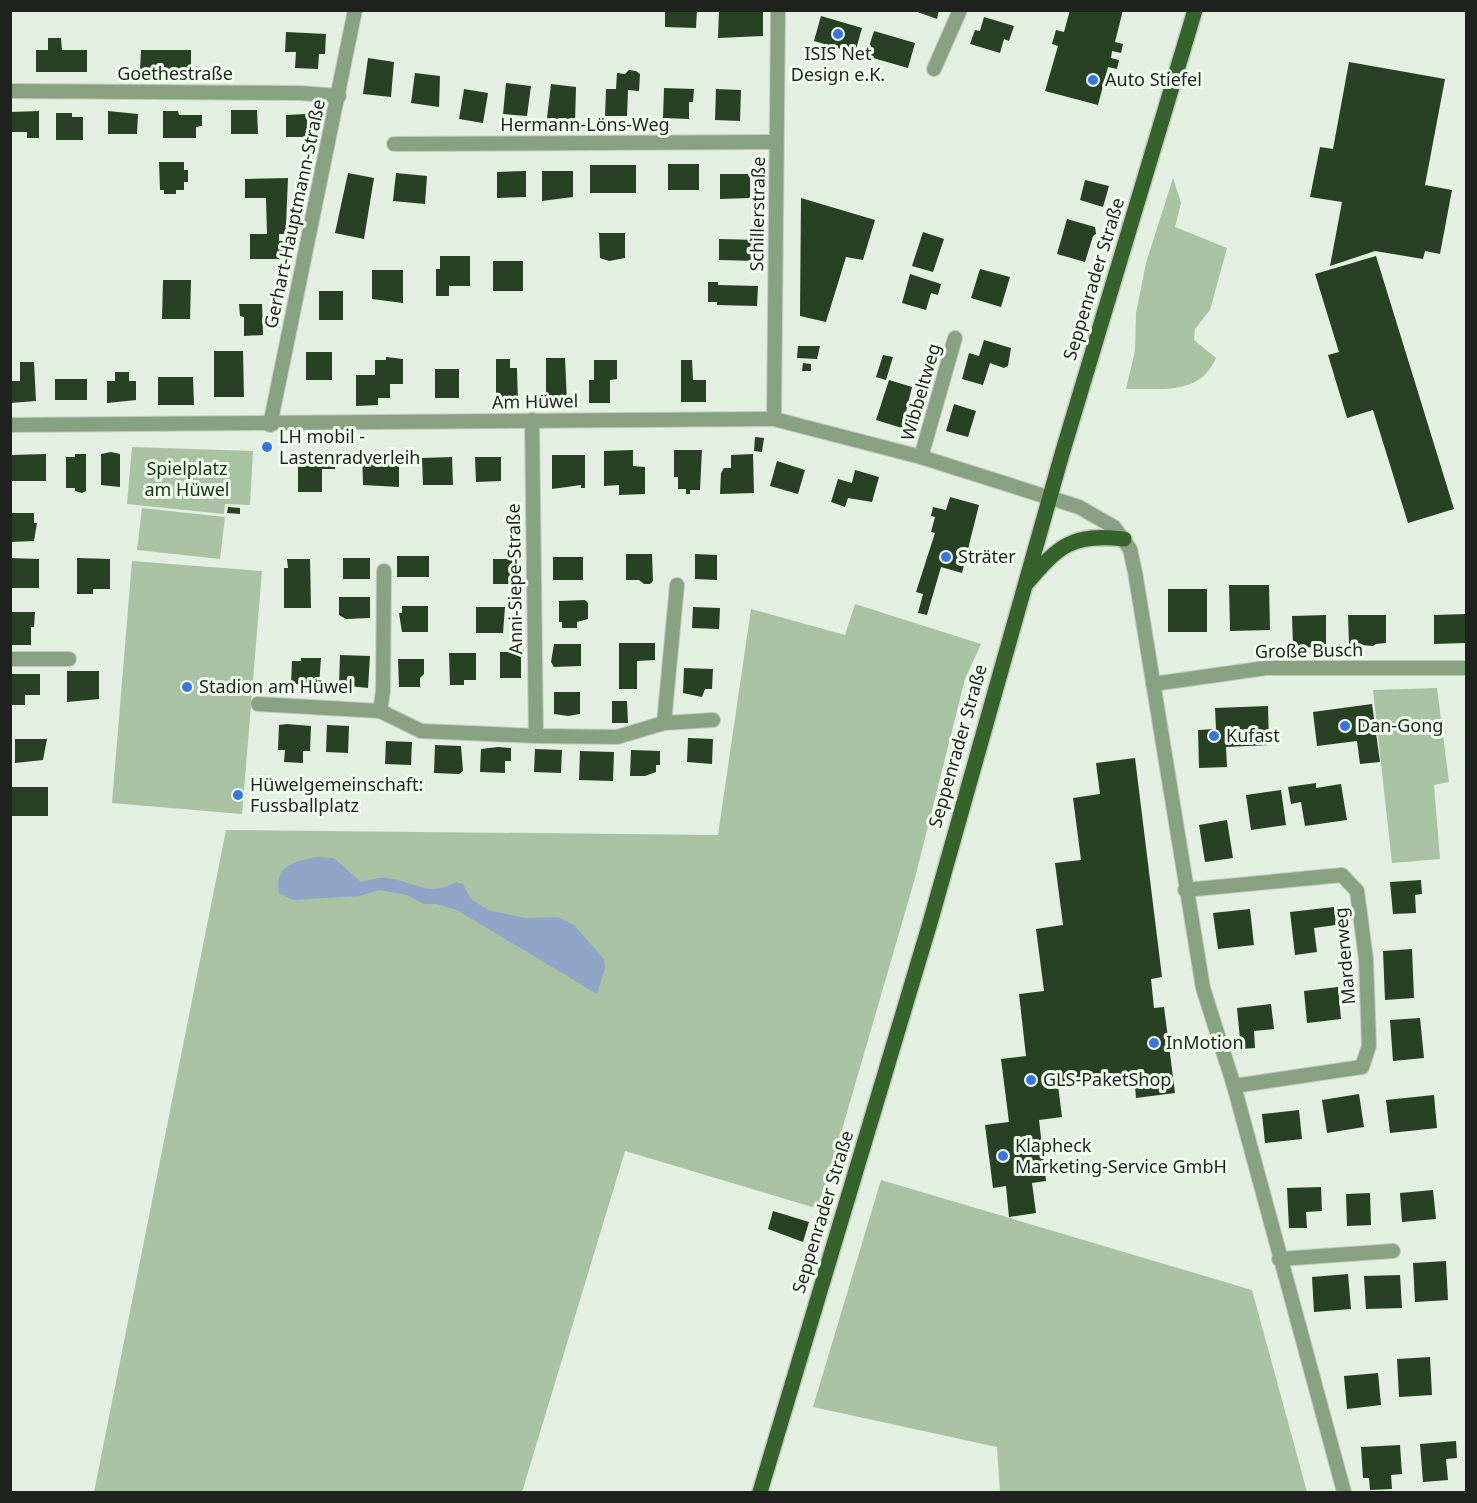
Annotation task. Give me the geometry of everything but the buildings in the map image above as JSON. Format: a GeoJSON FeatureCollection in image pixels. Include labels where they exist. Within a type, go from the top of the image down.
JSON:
{"type":"FeatureCollection","features":[{"type":"Feature","properties":{"kind":"main road","name":"Seppenrader Straße"},"geometry":{"type":"LineString","coordinates":[[760,1492],[930,923],[1049,496],[1195,10]]}},
{"type":"Feature","properties":{"kind":"main road"},"geometry":{"type":"LineString","coordinates":[[1023,588],[1045,562],[1072,542],[1096,536],[1124,539]]}},
{"type":"Feature","properties":{"kind":"street","name":"Gerhart-Hauptmann-Straße"},"geometry":{"type":"LineString","coordinates":[[270,425],[339,96],[354,10]]}},
{"type":"Feature","properties":{"kind":"street","name":"Schillerstraße"},"geometry":{"type":"LineString","coordinates":[[774,418],[778,10]]}},
{"type":"Feature","properties":{"kind":"street"},"geometry":{"type":"LineString","coordinates":[[934,69],[960,10]]}},
{"type":"Feature","properties":{"kind":"street","name":"Goethestraße"},"geometry":{"type":"LineString","coordinates":[[10,91],[301,93],[339,96]]}},
{"type":"Feature","properties":{"kind":"street","name":"Hermann-Löns-Weg"},"geometry":{"type":"LineString","coordinates":[[394,144],[776,142]]}},
{"type":"Feature","properties":{"kind":"street","name":"Wibbeltweg"},"geometry":{"type":"LineString","coordinates":[[921,457],[955,338]]}},
{"type":"Feature","properties":{"kind":"street","name":"Am Hüwel"},"geometry":{"type":"LineString","coordinates":[[10,425],[270,425],[774,418],[921,457],[1049,496]]}},
{"type":"Feature","properties":{"kind":"street","name":"Anni-Siepe-Straße"},"geometry":{"type":"LineString","coordinates":[[532,420],[536,736]]}},
{"type":"Feature","properties":{"kind":"street"},"geometry":{"type":"LineString","coordinates":[[1049,496],[1100,518],[1114,527],[1130,549],[1203,988],[1234,1086],[1279,1259],[1344,1492]]}},
{"type":"Feature","properties":{"kind":"street"},"geometry":{"type":"LineString","coordinates":[[380,711],[383,691],[384,571]]}},
{"type":"Feature","properties":{"kind":"street"},"geometry":{"type":"LineString","coordinates":[[663,723],[677,585]]}},
{"type":"Feature","properties":{"kind":"street"},"geometry":{"type":"LineString","coordinates":[[10,659],[69,659]]}},
{"type":"Feature","properties":{"kind":"street","name":"Große Busch"},"geometry":{"type":"LineString","coordinates":[[1153,684],[1266,668],[1467,668]]}},
{"type":"Feature","properties":{"kind":"street"},"geometry":{"type":"LineString","coordinates":[[258,704],[380,711],[421,731],[536,736],[616,737],[663,723],[713,720]]}},
{"type":"Feature","properties":{"kind":"street","name":"Marderweg"},"geometry":{"type":"LineString","coordinates":[[1185,890],[1342,875],[1358,891],[1366,959],[1369,1035],[1369,1046],[1362,1067],[1234,1086]]}},
{"type":"Feature","properties":{"kind":"street"},"geometry":{"type":"LineString","coordinates":[[1279,1259],[1393,1251]]}},
{"type":"Feature","properties":{"kind":"green space"},"geometry":{"type":"Polygon","coordinates":[[[1173,178],[1181,203],[1175,227],[1227,248],[1210,310],[1195,329],[1194,340],[1216,358],[1200,379],[1190,384],[1166,389],[1126,389],[1135,351],[1136,313],[1146,263],[1173,178]]]}},
{"type":"Feature","properties":{"kind":"green space","name":"Spielplatz am Hüwel"},"geometry":{"type":"Polygon","coordinates":[[[132,447],[253,451],[250,505],[225,504],[224,514],[127,504],[132,447]]]}},
{"type":"Feature","properties":{"kind":"green space"},"geometry":{"type":"Polygon","coordinates":[[[142,508],[225,517],[220,559],[137,550],[142,508]]]}},
{"type":"Feature","properties":{"kind":"green space","name":"Stadion am Hüwel"},"geometry":{"type":"Polygon","coordinates":[[[132,561],[262,571],[242,814],[112,803],[132,561]]]}},
{"type":"Feature","properties":{"kind":"green space"},"geometry":{"type":"Polygon","coordinates":[[[855,604],[981,644],[965,679],[915,878],[819,1209],[625,1151],[522,1492],[94,1492],[226,830],[718,835],[751,609],[845,635],[855,604]]]}},
{"type":"Feature","properties":{"kind":"green space"},"geometry":{"type":"Polygon","coordinates":[[[1437,688],[1449,782],[1434,785],[1440,859],[1392,863],[1373,690],[1437,688]]]}},
{"type":"Feature","properties":{"kind":"green space"},"geometry":{"type":"Polygon","coordinates":[[[881,1180],[1252,1290],[1307,1492],[1000,1492],[997,1447],[813,1407],[881,1180]]]}},
{"type":"Feature","properties":{"kind":"water"},"geometry":{"type":"Polygon","coordinates":[[[316,857],[334,858],[361,882],[384,878],[436,889],[456,882],[463,884],[471,899],[488,910],[525,918],[558,917],[574,925],[604,959],[605,968],[597,994],[457,910],[437,904],[424,904],[407,895],[379,890],[360,896],[293,900],[279,893],[278,884],[282,871],[293,863],[316,857]]]}},
{"type":"Feature","properties":{"kind":"place","name":"ISIS Net Design e.K."},"geometry":{"type":"Point","coordinates":[838,34]}},
{"type":"Feature","properties":{"kind":"place","name":"Auto Stiefel"},"geometry":{"type":"Point","coordinates":[1093,80]}},
{"type":"Feature","properties":{"kind":"place","name":"LH mobil - Lastenradverleih"},"geometry":{"type":"Point","coordinates":[267,447]}},
{"type":"Feature","properties":{"kind":"place","name":"Sträter"},"geometry":{"type":"Point","coordinates":[946,557]}},
{"type":"Feature","properties":{"kind":"place","name":"Stadion am Hüwel"},"geometry":{"type":"Point","coordinates":[187,687]}},
{"type":"Feature","properties":{"kind":"place","name":"Dan-Gong"},"geometry":{"type":"Point","coordinates":[1345,726]}},
{"type":"Feature","properties":{"kind":"place","name":"Kufast"},"geometry":{"type":"Point","coordinates":[1214,736]}},
{"type":"Feature","properties":{"kind":"place","name":"Hüwelgemeinschaft: Fussballplatz"},"geometry":{"type":"Point","coordinates":[238,795]}},
{"type":"Feature","properties":{"kind":"place","name":"InMotion"},"geometry":{"type":"Point","coordinates":[1154,1043]}},
{"type":"Feature","properties":{"kind":"place","name":"GLS-PaketShop"},"geometry":{"type":"Point","coordinates":[1031,1080]}},
{"type":"Feature","properties":{"kind":"place","name":"Klapheck Marketing-Service GmbH"},"geometry":{"type":"Point","coordinates":[1003,1156]}}]}
